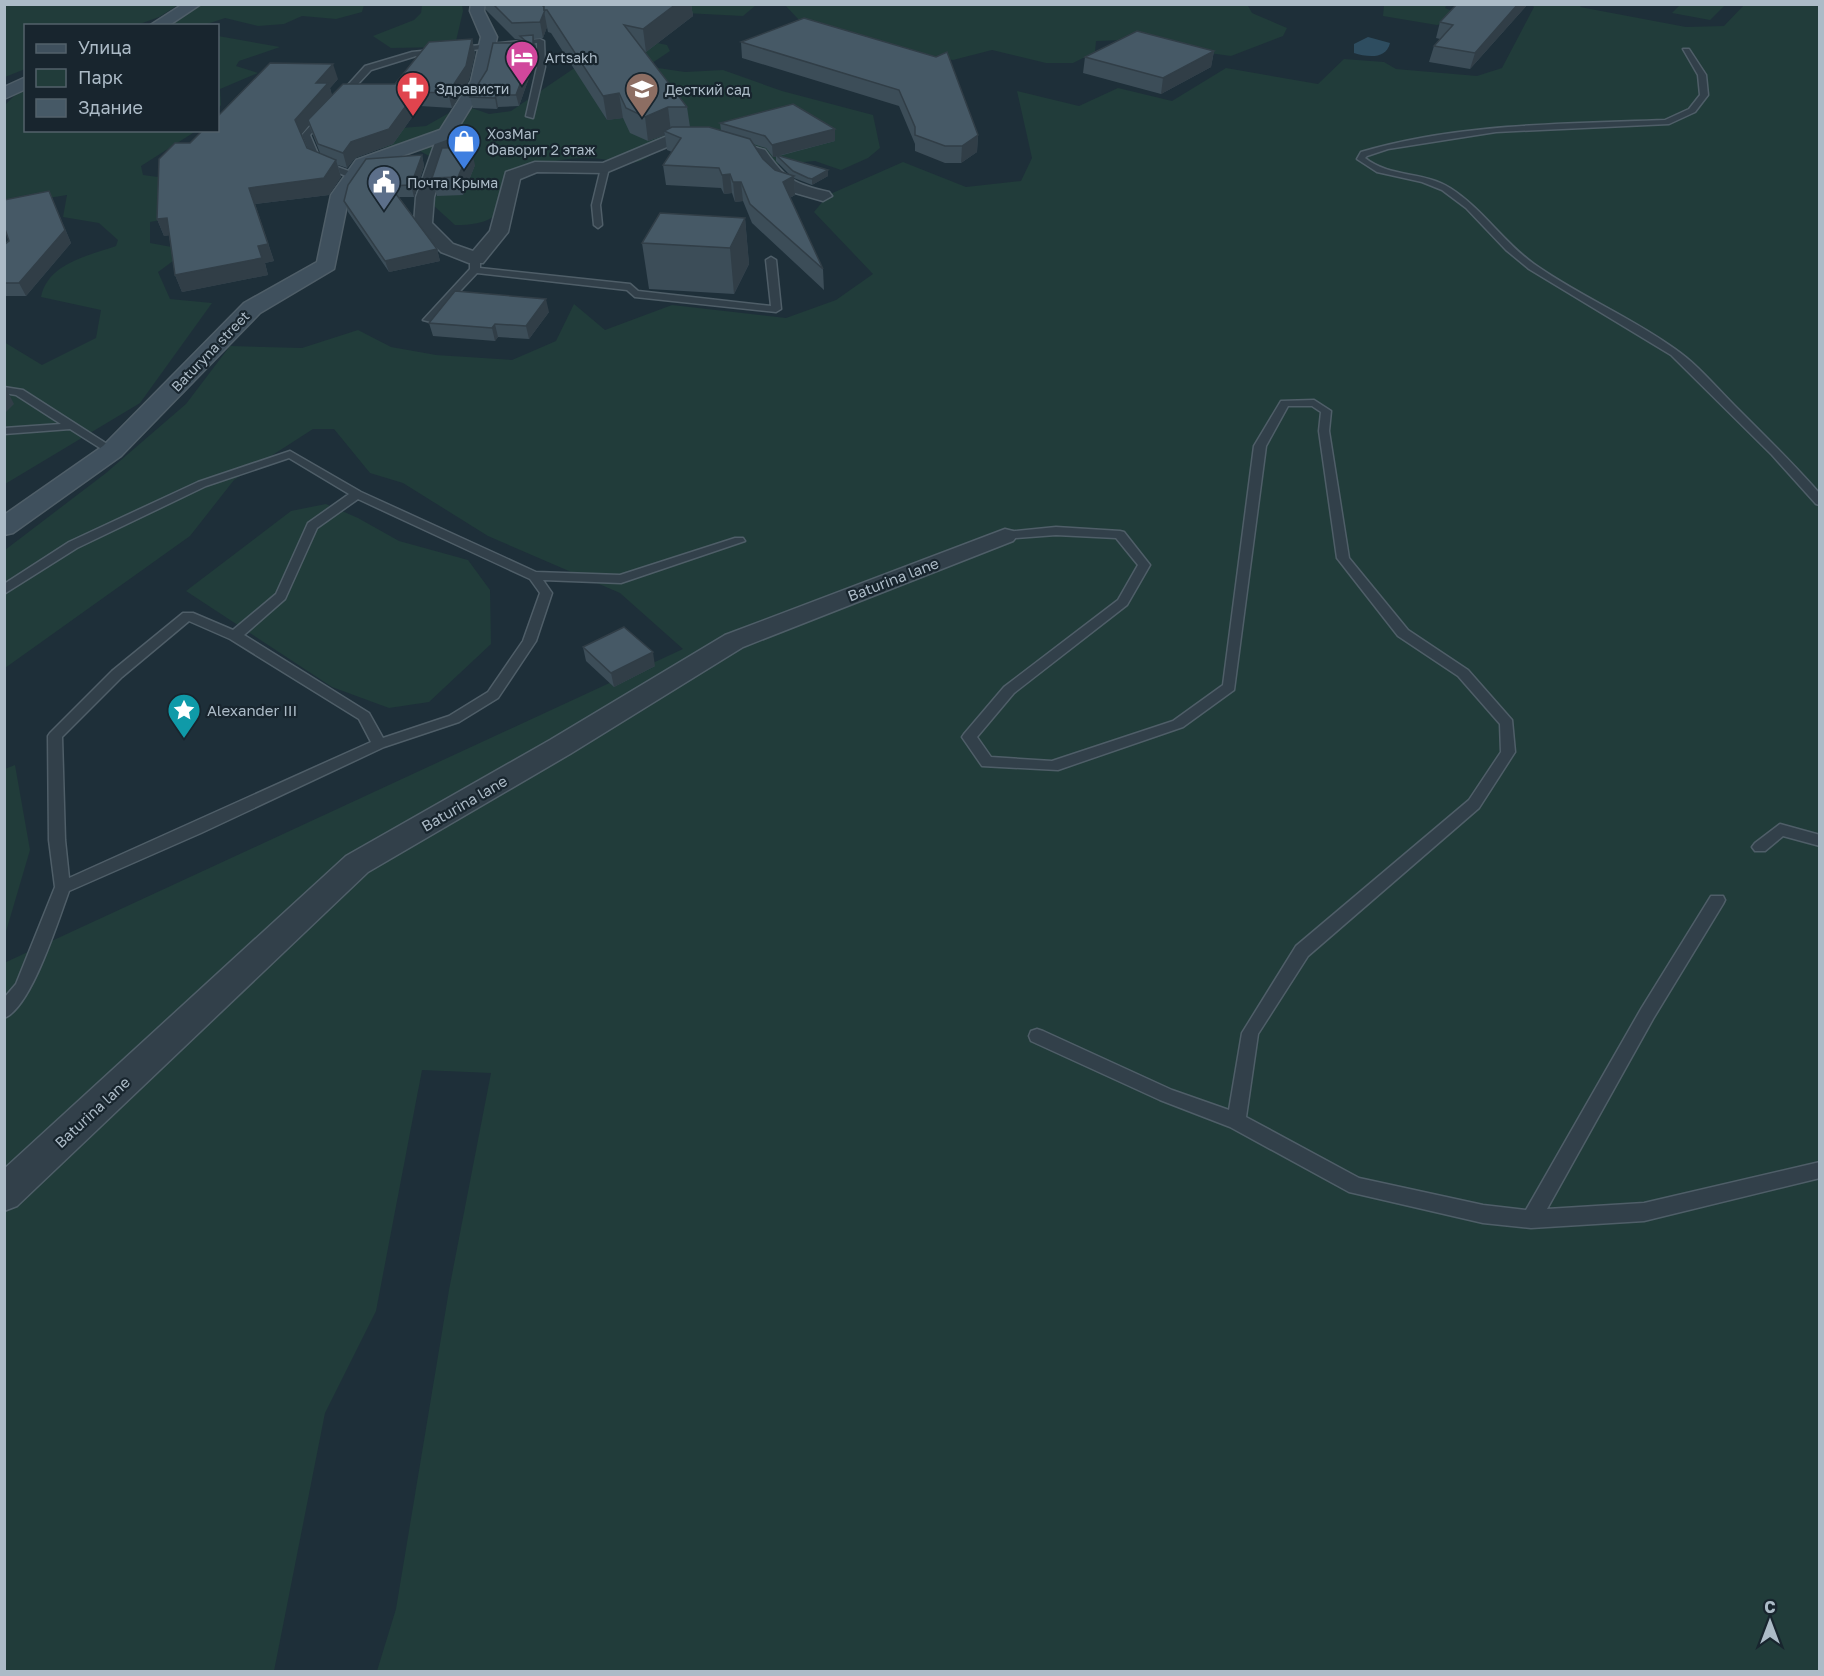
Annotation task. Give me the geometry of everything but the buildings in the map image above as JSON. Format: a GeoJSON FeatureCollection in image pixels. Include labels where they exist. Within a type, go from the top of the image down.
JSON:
{"type":"FeatureCollection","features":[{"type":"Feature","properties":{"kind":"street"},"geometry":{"type":"LineString","coordinates":[[150,24],[185,4]]}},
{"type":"Feature","properties":{"kind":"street"},"geometry":{"type":"LineString","coordinates":[[159,24],[194,4]]}},
{"type":"Feature","properties":{"kind":"street"},"geometry":{"type":"LineString","coordinates":[[478,4],[477,11],[489,37],[479,81],[446,134],[424,197],[423,224],[447,248],[475,265],[499,232],[509,197],[512,176],[536,167],[605,168],[672,139],[712,139],[759,153],[774,178],[787,186],[823,196]]}},
{"type":"Feature","properties":{"kind":"street"},"geometry":{"type":"LineString","coordinates":[[4,88],[24,78]]}},
{"type":"Feature","properties":{"kind":"street"},"geometry":{"type":"LineString","coordinates":[[4,94],[24,83]]}},
{"type":"Feature","properties":{"kind":"street","name":"Baturyna street"},"geometry":{"type":"LineString","coordinates":[[4,527],[112,451],[252,308],[327,265],[340,195],[362,164],[446,134]]}},
{"type":"Feature","properties":{"kind":"street","name":"Baturina lane"},"geometry":{"type":"LineString","coordinates":[[4,1194],[357,864],[560,747],[734,641],[1005,536]]}},
{"type":"Feature","properties":{"kind":"lane"},"geometry":{"type":"LineString","coordinates":[[337,102],[368,68],[415,54],[486,48],[510,42],[540,41],[541,67],[530,116]]}},
{"type":"Feature","properties":{"kind":"lane"},"geometry":{"type":"LineString","coordinates":[[1686,51],[1702,75],[1704,98],[1698,108],[1687,115],[1665,122],[1496,130],[1387,147],[1364,154],[1361,159],[1376,171],[1422,179],[1445,187],[1484,218],[1511,251],[1532,267],[1668,348],[1710,386],[1784,461],[1820,502]]}},
{"type":"Feature","properties":{"kind":"lane"},"geometry":{"type":"LineString","coordinates":[[329,110],[306,135],[318,163],[354,176]]}},
{"type":"Feature","properties":{"kind":"lane"},"geometry":{"type":"LineString","coordinates":[[598,225],[596,205],[605,168]]}},
{"type":"Feature","properties":{"kind":"lane"},"geometry":{"type":"LineString","coordinates":[[428,320],[475,265],[630,287],[635,294],[776,309],[771,260]]}},
{"type":"Feature","properties":{"kind":"lane"},"geometry":{"type":"LineString","coordinates":[[4,390],[19,392],[112,451]]}},
{"type":"Feature","properties":{"kind":"lane"},"geometry":{"type":"LineString","coordinates":[[1005,536],[1056,531],[1120,535],[1144,565],[1123,602],[1009,690],[969,736],[987,762],[1053,766],[1178,724],[1229,687],[1260,447],[1285,403],[1314,403],[1326,411],[1324,431],[1343,558],[1403,633],[1463,673],[1507,723],[1508,752],[1474,804],[1302,951],[1251,1033],[1236,1121]]}},
{"type":"Feature","properties":{"kind":"lane"},"geometry":{"type":"LineString","coordinates":[[4,431],[72,426]]}},
{"type":"Feature","properties":{"kind":"lane"},"geometry":{"type":"LineString","coordinates":[[4,590],[73,545],[202,484],[290,454],[357,494],[534,576],[621,579],[739,540]]}},
{"type":"Feature","properties":{"kind":"lane"},"geometry":{"type":"LineString","coordinates":[[236,636],[281,596],[312,526],[357,494]]}},
{"type":"Feature","properties":{"kind":"lane"},"geometry":{"type":"LineString","coordinates":[[63,887],[196,829],[379,744],[454,719],[493,695],[529,641],[546,593],[534,576]]}},
{"type":"Feature","properties":{"kind":"lane"},"geometry":{"type":"LineString","coordinates":[[4,1011],[23,988],[63,887],[57,840],[55,736],[117,674],[188,616],[236,636],[364,716],[379,744]]}},
{"type":"Feature","properties":{"kind":"lane"},"geometry":{"type":"LineString","coordinates":[[1760,847],[1780,830],[1820,842]]}},
{"type":"Feature","properties":{"kind":"lane"},"geometry":{"type":"LineString","coordinates":[[1531,1219],[1647,1014],[1717,900]]}},
{"type":"Feature","properties":{"kind":"lane"},"geometry":{"type":"LineString","coordinates":[[1037,1036],[1166,1095],[1236,1121],[1356,1186],[1483,1214],[1531,1219],[1644,1212],[1820,1170]]}},
{"type":"Feature","properties":{"kind":"green space"},"geometry":{"type":"Polygon","coordinates":[[[5,4],[178,5],[159,17],[140,24],[24,24],[24,69],[5,77],[5,4]]]}},
{"type":"Feature","properties":{"kind":"green space"},"geometry":{"type":"Polygon","coordinates":[[[1247,4],[1252,13],[1287,28],[1283,36],[1231,56],[1202,52],[1155,39],[1096,41],[1095,52],[1073,63],[1046,63],[992,50],[953,60],[907,51],[865,37],[799,20],[785,5],[1247,4]]]}},
{"type":"Feature","properties":{"kind":"green space"},"geometry":{"type":"Polygon","coordinates":[[[1447,4],[1445,8],[1457,13],[1459,19],[1437,25],[1383,16],[1384,6],[1387,5],[1447,4]]]}},
{"type":"Feature","properties":{"kind":"green space"},"geometry":{"type":"Polygon","coordinates":[[[201,5],[364,5],[362,12],[336,19],[302,16],[284,24],[258,26],[225,18],[207,24],[169,24],[201,5]]]}},
{"type":"Feature","properties":{"kind":"green space"},"geometry":{"type":"Polygon","coordinates":[[[422,5],[462,5],[463,11],[456,41],[445,47],[391,48],[373,36],[414,20],[421,13],[422,5]]]}},
{"type":"Feature","properties":{"kind":"green space"},"geometry":{"type":"Polygon","coordinates":[[[541,5],[756,5],[743,16],[607,9],[551,12],[541,5]]]}},
{"type":"Feature","properties":{"kind":"green space"},"geometry":{"type":"Polygon","coordinates":[[[1532,5],[1582,5],[1580,7],[1686,27],[1724,26],[1744,5],[1819,5],[1819,1671],[377,1671],[396,1609],[449,1290],[491,1073],[422,1070],[376,1311],[325,1413],[274,1671],[5,1671],[4,963],[683,649],[620,593],[488,536],[403,483],[370,473],[334,429],[313,429],[234,480],[190,536],[5,668],[5,550],[106,473],[186,404],[230,346],[302,348],[358,330],[391,347],[436,355],[512,360],[556,341],[574,304],[605,330],[672,305],[786,318],[836,300],[873,274],[814,212],[828,195],[903,162],[966,187],[1021,181],[1032,158],[1017,91],[1079,106],[1118,88],[1172,101],[1226,68],[1318,84],[1344,59],[1384,62],[1396,69],[1477,76],[1502,68],[1534,7],[1532,5]]]}},
{"type":"Feature","properties":{"kind":"green space"},"geometry":{"type":"Polygon","coordinates":[[[1680,5],[1725,5],[1710,20],[1672,13],[1680,5]]]}},
{"type":"Feature","properties":{"kind":"green space"},"geometry":{"type":"Polygon","coordinates":[[[219,36],[280,47],[239,61],[236,66],[258,73],[220,89],[221,105],[219,108],[219,36]]]}},
{"type":"Feature","properties":{"kind":"green space"},"geometry":{"type":"Polygon","coordinates":[[[642,40],[667,45],[670,51],[652,63],[658,68],[685,72],[723,70],[782,91],[873,115],[880,148],[868,158],[841,170],[815,161],[760,166],[665,141],[645,159],[637,162],[580,158],[522,167],[500,211],[483,221],[455,225],[433,205],[447,166],[420,151],[433,138],[378,149],[377,130],[426,126],[463,105],[489,114],[511,111],[573,69],[602,63],[642,40]],[[601,110],[607,120],[623,118],[631,130],[665,125],[601,110]]]}},
{"type":"Feature","properties":{"kind":"green space"},"geometry":{"type":"Polygon","coordinates":[[[24,91],[24,132],[194,132],[141,166],[143,175],[210,184],[191,214],[150,222],[150,243],[188,250],[158,272],[170,299],[212,303],[140,403],[5,484],[4,342],[42,365],[96,338],[101,310],[41,297],[45,285],[60,269],[71,262],[116,246],[118,240],[99,223],[63,217],[67,195],[5,205],[5,105],[24,91]]]}},
{"type":"Feature","properties":{"kind":"green space"},"geometry":{"type":"Polygon","coordinates":[[[326,504],[358,518],[399,541],[468,560],[490,590],[491,644],[429,702],[389,708],[332,687],[186,591],[291,511],[326,504]]]}},
{"type":"Feature","properties":{"kind":"green space"},"geometry":{"type":"Polygon","coordinates":[[[15,765],[30,850],[5,935],[5,769],[15,765]]]}},
{"type":"Feature","properties":{"kind":"water"},"geometry":{"type":"Polygon","coordinates":[[[1368,37],[1390,43],[1388,48],[1385,52],[1375,56],[1354,53],[1354,44],[1368,37]]]}},
{"type":"Feature","properties":{"kind":"place","name":"Artsakh"},"geometry":{"type":"Point","coordinates":[522,86]}},
{"type":"Feature","properties":{"kind":"place","name":"Здрависти"},"geometry":{"type":"Point","coordinates":[413,117]}},
{"type":"Feature","properties":{"kind":"place","name":"Десткий сад"},"geometry":{"type":"Point","coordinates":[642,118]}},
{"type":"Feature","properties":{"kind":"place","name":"ХозМаг Фаворит 2 этаж"},"geometry":{"type":"Point","coordinates":[464,170]}},
{"type":"Feature","properties":{"kind":"place","name":"Почта Крыма"},"geometry":{"type":"Point","coordinates":[384,211]}},
{"type":"Feature","properties":{"kind":"place","name":"Alexander III"},"geometry":{"type":"Point","coordinates":[184,739]}}]}
